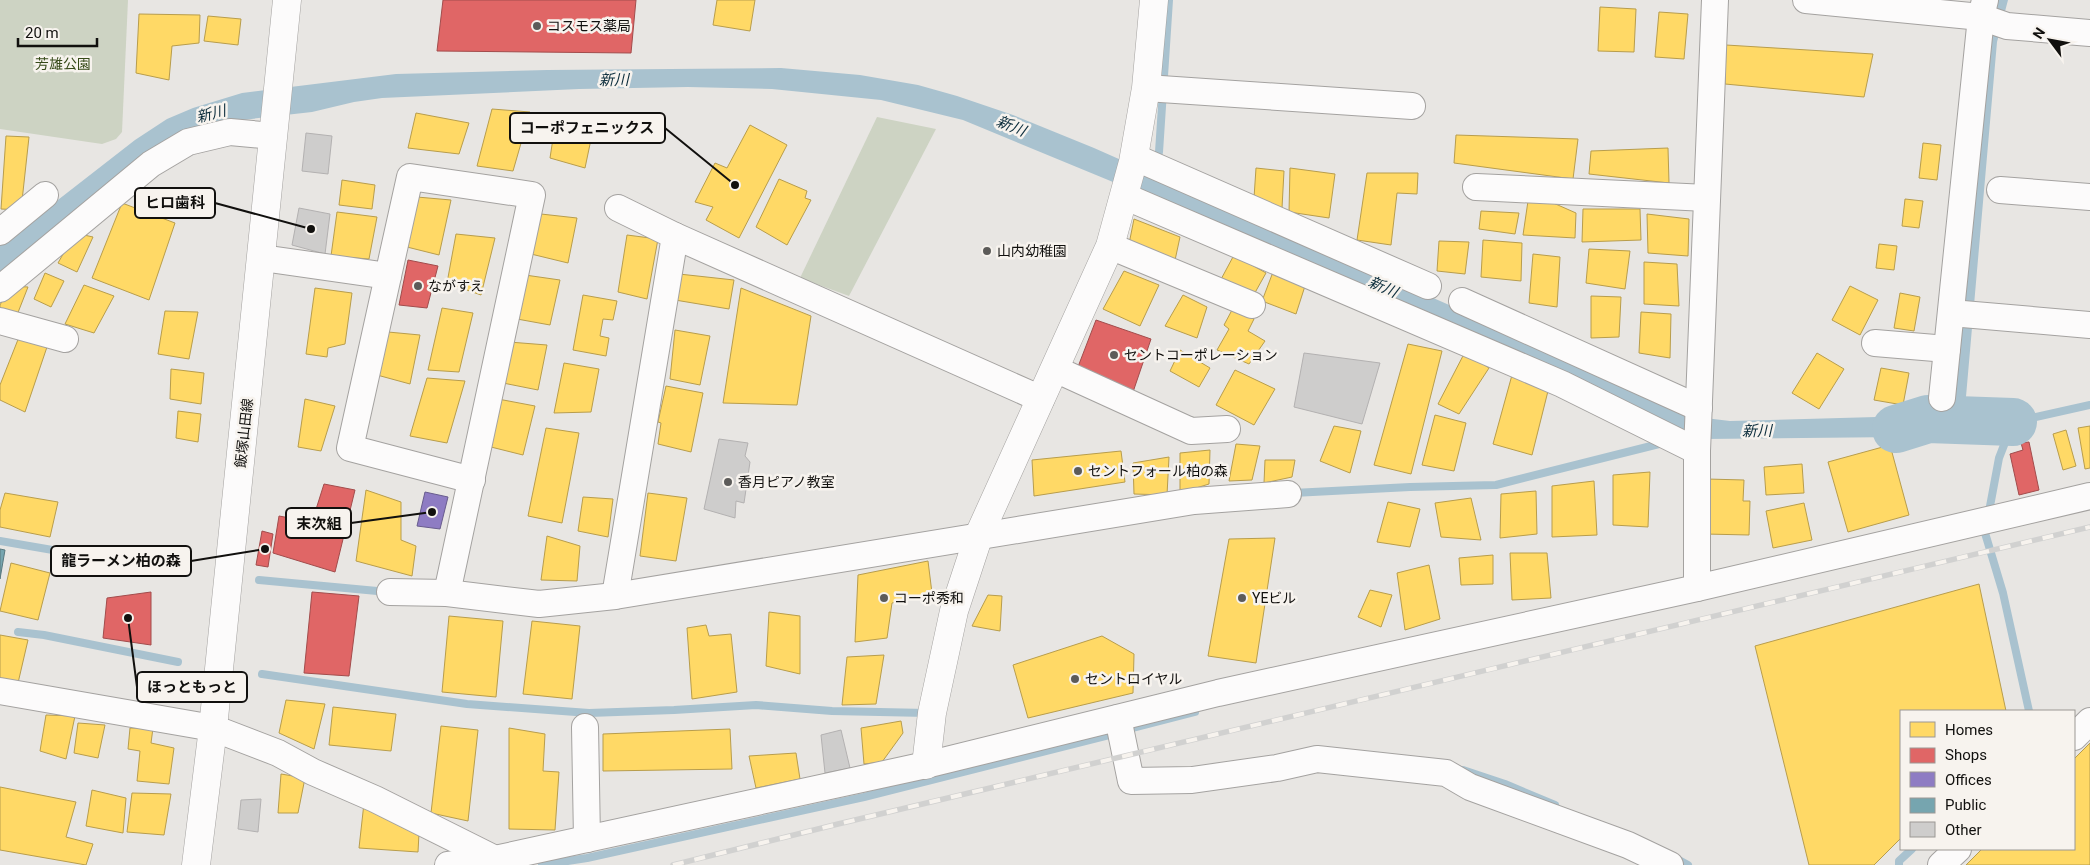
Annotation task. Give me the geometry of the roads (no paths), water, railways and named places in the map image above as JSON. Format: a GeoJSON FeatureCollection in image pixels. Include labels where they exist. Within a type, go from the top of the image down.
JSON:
{"type":"FeatureCollection","features":[{"type":"Feature","properties":{"kind":"main road","name":"飯塚山田線"},"geometry":{"type":"LineString","coordinates":[[196,865],[213,728],[287,0]]}},
{"type":"Feature","properties":{"kind":"main road"},"geometry":{"type":"LineString","coordinates":[[926,765],[932,713],[954,611],[979,535],[1110,246],[1133,160],[1146,88],[1154,0]]}},
{"type":"Feature","properties":{"kind":"street"},"geometry":{"type":"LineString","coordinates":[[1697,588],[1697,446],[1715,0]]}},
{"type":"Feature","properties":{"kind":"street"},"geometry":{"type":"LineString","coordinates":[[1806,0],[1990,15],[2090,33]]}},
{"type":"Feature","properties":{"kind":"street"},"geometry":{"type":"LineString","coordinates":[[1942,398],[1947,348],[1961,314],[1990,15]]}},
{"type":"Feature","properties":{"kind":"street"},"geometry":{"type":"LineString","coordinates":[[1146,88],[1412,106]]}},
{"type":"Feature","properties":{"kind":"street"},"geometry":{"type":"LineString","coordinates":[[0,289],[151,164],[188,142],[230,132],[274,128]]}},
{"type":"Feature","properties":{"kind":"street"},"geometry":{"type":"LineString","coordinates":[[1133,160],[1428,286]]}},
{"type":"Feature","properties":{"kind":"street"},"geometry":{"type":"LineString","coordinates":[[447,594],[472,480],[532,195],[410,177],[350,448],[472,480]]}},
{"type":"Feature","properties":{"kind":"street"},"geometry":{"type":"LineString","coordinates":[[1476,187],[1707,198]]}},
{"type":"Feature","properties":{"kind":"street"},"geometry":{"type":"LineString","coordinates":[[2000,190],[2090,198]]}},
{"type":"Feature","properties":{"kind":"street"},"geometry":{"type":"LineString","coordinates":[[1125,194],[1562,384],[1697,446]]}},
{"type":"Feature","properties":{"kind":"street"},"geometry":{"type":"LineString","coordinates":[[0,232],[45,195]]}},
{"type":"Feature","properties":{"kind":"street"},"geometry":{"type":"LineString","coordinates":[[618,208],[675,236],[1041,400]]}},
{"type":"Feature","properties":{"kind":"street"},"geometry":{"type":"LineString","coordinates":[[615,596],[675,236]]}},
{"type":"Feature","properties":{"kind":"street"},"geometry":{"type":"LineString","coordinates":[[1110,246],[1252,305]]}},
{"type":"Feature","properties":{"kind":"street"},"geometry":{"type":"LineString","coordinates":[[262,258],[388,276]]}},
{"type":"Feature","properties":{"kind":"street"},"geometry":{"type":"LineString","coordinates":[[1462,301],[1699,411]]}},
{"type":"Feature","properties":{"kind":"street"},"geometry":{"type":"LineString","coordinates":[[1961,314],[2090,325]]}},
{"type":"Feature","properties":{"kind":"street"},"geometry":{"type":"LineString","coordinates":[[0,321],[65,340]]}},
{"type":"Feature","properties":{"kind":"street"},"geometry":{"type":"LineString","coordinates":[[1875,343],[1947,348]]}},
{"type":"Feature","properties":{"kind":"street"},"geometry":{"type":"LineString","coordinates":[[1055,369],[1192,431],[1227,429]]}},
{"type":"Feature","properties":{"kind":"street"},"geometry":{"type":"LineString","coordinates":[[390,592],[447,594],[539,604],[615,596],[1194,501],[1288,494]]}},
{"type":"Feature","properties":{"kind":"street"},"geometry":{"type":"LineString","coordinates":[[448,865],[494,859],[926,765],[1120,727],[1218,693],[1697,588],[2090,496]]}},
{"type":"Feature","properties":{"kind":"street"},"geometry":{"type":"LineString","coordinates":[[0,691],[213,728],[278,753],[494,859]]}},
{"type":"Feature","properties":{"kind":"street"},"geometry":{"type":"LineString","coordinates":[[2075,736],[2090,721]]}},
{"type":"Feature","properties":{"kind":"street"},"geometry":{"type":"LineString","coordinates":[[585,727],[587,839]]}},
{"type":"Feature","properties":{"kind":"street"},"geometry":{"type":"LineString","coordinates":[[1120,727],[1131,781],[1192,780],[1276,768],[1317,759],[1446,773],[1470,787],[1628,845],[1670,865]]}},
{"type":"Feature","properties":{"kind":"street"},"geometry":{"type":"LineString","coordinates":[[1941,865],[1957,850]]}},
{"type":"Feature","properties":{"kind":"water"},"geometry":{"type":"Polygon","coordinates":[[[1996,0],[2008,0],[1997,42],[1965,408],[1957,424],[1915,427],[1901,437],[1704,439],[1686,435],[1113,182],[963,120],[881,100],[772,89],[688,87],[579,89],[382,98],[354,102],[312,112],[233,121],[111,185],[0,272],[0,245],[135,140],[167,119],[193,108],[242,93],[396,74],[547,70],[781,68],[860,75],[918,85],[1013,115],[1094,148],[1705,418],[1730,421],[1912,416],[1951,409],[1987,34],[1996,0]]]}},
{"type":"Feature","properties":{"kind":"waterway"},"geometry":{"type":"LineString","coordinates":[[1159,152],[1169,0]]}},
{"type":"Feature","properties":{"kind":"waterway"},"geometry":{"type":"LineString","coordinates":[[2029,710],[2003,593],[1985,533],[1999,458],[2013,422],[2090,405]]}},
{"type":"Feature","properties":{"kind":"waterway","name":"新川"},"geometry":{"type":"LineString","coordinates":[[1896,429],[1928,419],[2013,422]]}},
{"type":"Feature","properties":{"kind":"waterway"},"geometry":{"type":"LineString","coordinates":[[1293,493],[1496,485],[1663,443]]}},
{"type":"Feature","properties":{"kind":"waterway"},"geometry":{"type":"LineString","coordinates":[[0,541],[186,573]]}},
{"type":"Feature","properties":{"kind":"waterway"},"geometry":{"type":"LineString","coordinates":[[259,580],[388,592]]}},
{"type":"Feature","properties":{"kind":"waterway"},"geometry":{"type":"LineString","coordinates":[[18,632],[44,635],[178,662]]}},
{"type":"Feature","properties":{"kind":"waterway"},"geometry":{"type":"LineString","coordinates":[[262,674],[467,704],[589,713],[756,705],[832,711],[927,713]]}},
{"type":"Feature","properties":{"kind":"waterway"},"geometry":{"type":"LineString","coordinates":[[1129,729],[1195,712]]}},
{"type":"Feature","properties":{"kind":"waterway"},"geometry":{"type":"LineString","coordinates":[[542,865],[587,858],[864,797],[1117,733]]}},
{"type":"Feature","properties":{"kind":"waterway"},"geometry":{"type":"LineString","coordinates":[[1463,770],[1505,784],[1555,805]]}},
{"type":"Feature","properties":{"kind":"waterway"},"geometry":{"type":"LineString","coordinates":[[1899,865],[1899,861],[1911,850]]}},
{"type":"Feature","properties":{"kind":"waterway"},"geometry":{"type":"LineString","coordinates":[[1675,858],[1688,865]]}},
{"type":"Feature","properties":{"kind":"railway"},"geometry":{"type":"LineString","coordinates":[[673,865],[838,824],[2090,527]]}},
{"type":"Feature","properties":{"kind":"place","name":"コスモス薬局"},"geometry":{"type":"Point","coordinates":[537,26]}},
{"type":"Feature","properties":{"kind":"place","name":"コーポフェニックス"},"geometry":{"type":"Point","coordinates":[735,185]}},
{"type":"Feature","properties":{"kind":"place","name":"ヒロ歯科"},"geometry":{"type":"Point","coordinates":[311,229]}},
{"type":"Feature","properties":{"kind":"place","name":"山内幼稚園"},"geometry":{"type":"Point","coordinates":[987,251]}},
{"type":"Feature","properties":{"kind":"place","name":"ながすえ"},"geometry":{"type":"Point","coordinates":[418,286]}},
{"type":"Feature","properties":{"kind":"place","name":"セントコーポレーション"},"geometry":{"type":"Point","coordinates":[1114,355]}},
{"type":"Feature","properties":{"kind":"place","name":"セントフォール柏の森"},"geometry":{"type":"Point","coordinates":[1078,471]}},
{"type":"Feature","properties":{"kind":"place","name":"香月ピアノ教室"},"geometry":{"type":"Point","coordinates":[728,482]}},
{"type":"Feature","properties":{"kind":"place","name":"末次組"},"geometry":{"type":"Point","coordinates":[432,512]}},
{"type":"Feature","properties":{"kind":"place","name":"龍ラーメン柏の森"},"geometry":{"type":"Point","coordinates":[265,549]}},
{"type":"Feature","properties":{"kind":"place","name":"コーポ秀和"},"geometry":{"type":"Point","coordinates":[884,598]}},
{"type":"Feature","properties":{"kind":"place","name":"YEビル"},"geometry":{"type":"Point","coordinates":[1242,598]}},
{"type":"Feature","properties":{"kind":"place","name":"ほっともっと"},"geometry":{"type":"Point","coordinates":[128,618]}},
{"type":"Feature","properties":{"kind":"place","name":"セントロイヤル"},"geometry":{"type":"Point","coordinates":[1075,679]}},
{"type":"Feature","properties":{"kind":"park label","name":"芳雄公園"},"geometry":{"type":"Point","coordinates":[63,64]}}]}
